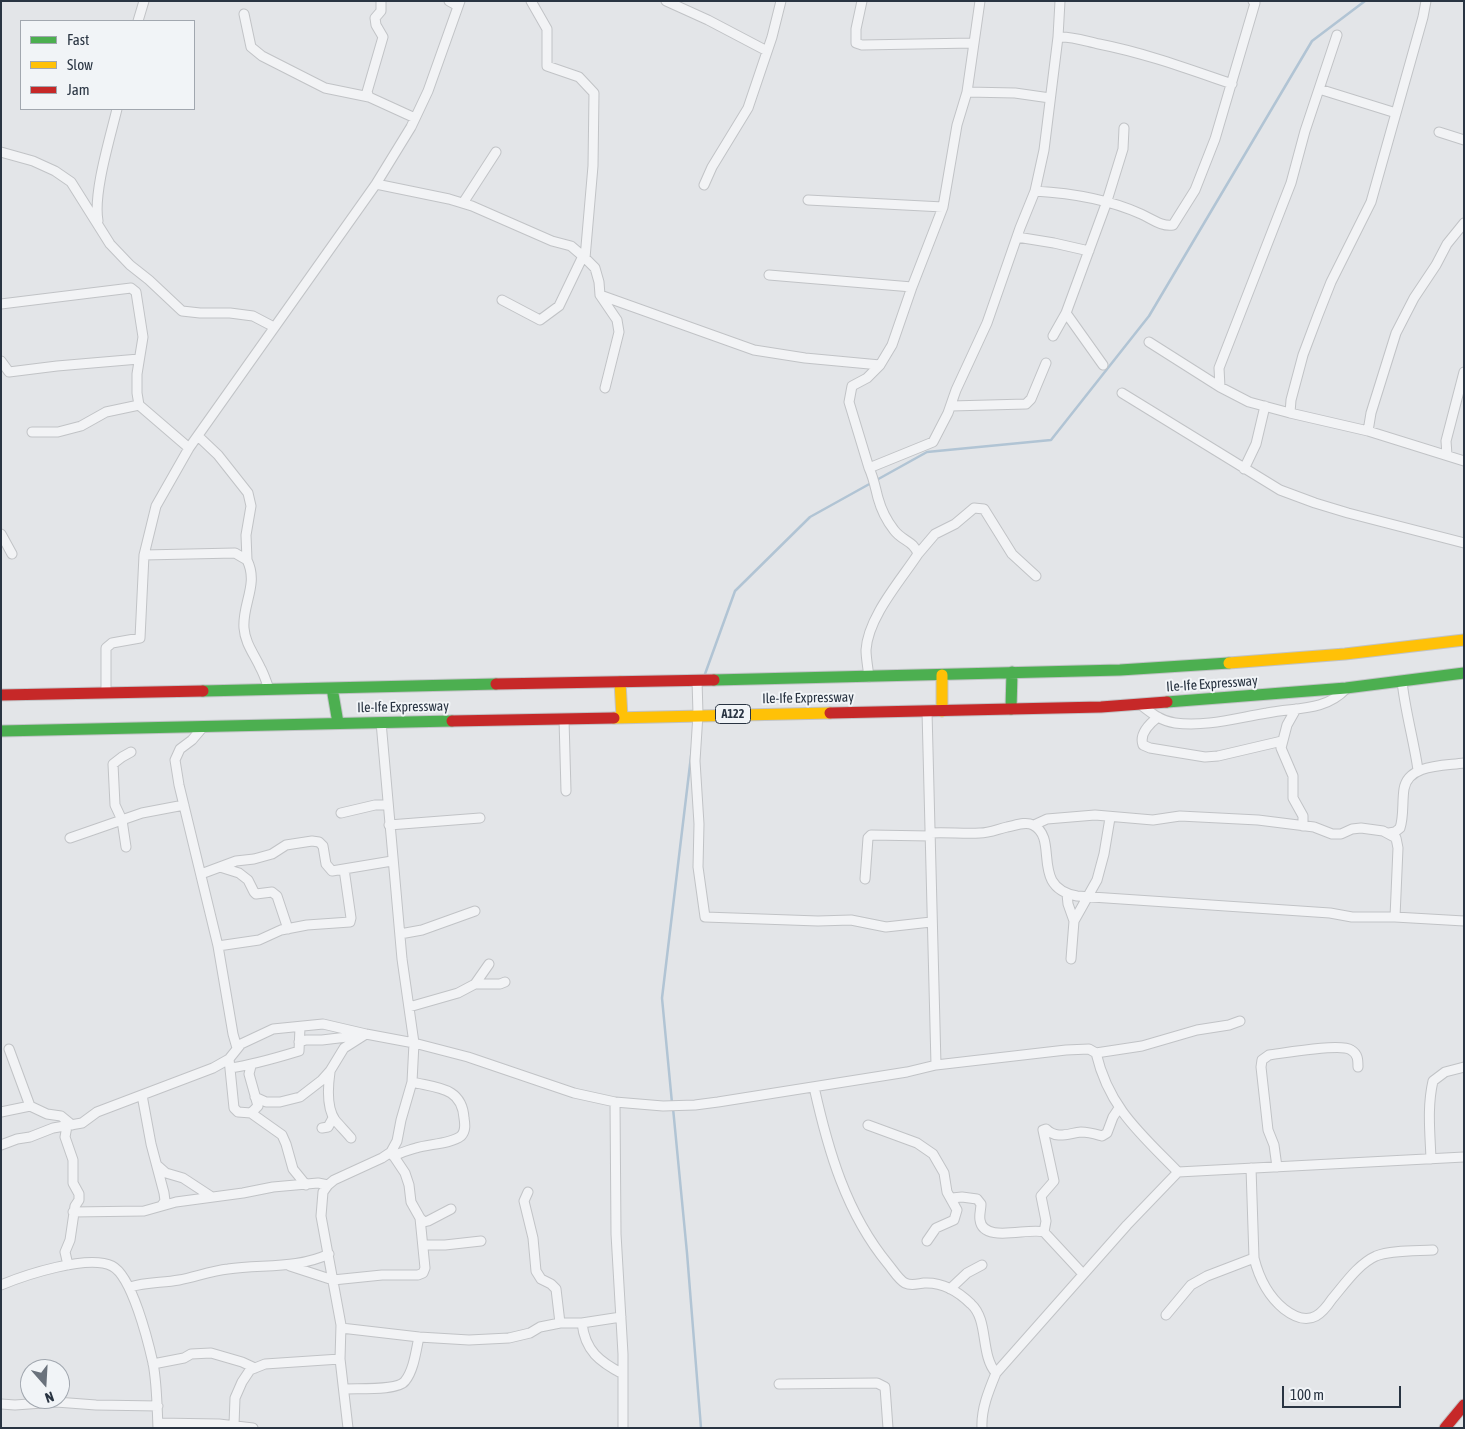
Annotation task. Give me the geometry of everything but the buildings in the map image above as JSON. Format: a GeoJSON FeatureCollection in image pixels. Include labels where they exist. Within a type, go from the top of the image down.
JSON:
{"type":"FeatureCollection","features":[{"type":"Feature","properties":{"kind":"main road","name":"Ile-Ife Expressway"},"geometry":{"type":"LineString","coordinates":[[1,695],[1120,670],[1345,654],[1464,640]]}},
{"type":"Feature","properties":{"kind":"main road"},"geometry":{"type":"LineString","coordinates":[[1011,709],[1012,672]]}},
{"type":"Feature","properties":{"kind":"main road","name":"Ile-Ife Expressway"},"geometry":{"type":"LineString","coordinates":[[1,731],[564,719],[698,714],[1101,707],[1346,688],[1464,673]]}},
{"type":"Feature","properties":{"kind":"main road"},"geometry":{"type":"LineString","coordinates":[[942,675],[942,711]]}},
{"type":"Feature","properties":{"kind":"main road"},"geometry":{"type":"LineString","coordinates":[[620,682],[622,717]]}},
{"type":"Feature","properties":{"kind":"main road"},"geometry":{"type":"LineString","coordinates":[[332,688],[338,723]]}},
{"type":"Feature","properties":{"kind":"main road"},"geometry":{"type":"LineString","coordinates":[[1445,1428],[1464,1405]]}},
{"type":"Feature","properties":{"kind":"street"},"geometry":{"type":"LineString","coordinates":[[138,20],[144,1]]}},
{"type":"Feature","properties":{"kind":"street"},"geometry":{"type":"LineString","coordinates":[[369,97],[367,92],[384,37],[376,25],[375,18],[380,11],[382,1]]}},
{"type":"Feature","properties":{"kind":"street"},"geometry":{"type":"LineString","coordinates":[[106,693],[106,648],[112,642],[140,638],[144,555],[156,506],[189,448],[376,184],[415,118],[428,91],[459,4],[448,1]]}},
{"type":"Feature","properties":{"kind":"street"},"geometry":{"type":"LineString","coordinates":[[502,300],[540,320],[559,306],[584,257],[593,166],[594,93],[579,77],[547,66],[547,29],[531,1]]}},
{"type":"Feature","properties":{"kind":"street"},"geometry":{"type":"LineString","coordinates":[[666,1],[708,20],[767,51]]}},
{"type":"Feature","properties":{"kind":"street"},"geometry":{"type":"LineString","coordinates":[[704,185],[712,167],[748,108],[781,1]]}},
{"type":"Feature","properties":{"kind":"street"},"geometry":{"type":"LineString","coordinates":[[862,1],[856,29],[856,43],[862,45],[973,43]]}},
{"type":"Feature","properties":{"kind":"street"},"geometry":{"type":"LineString","coordinates":[[918,554],[916,548],[894,530],[885,514],[878,498],[875,480],[869,468],[849,402],[852,386],[867,378],[880,365],[892,345],[943,206],[957,125],[967,92],[980,1]]}},
{"type":"Feature","properties":{"kind":"street"},"geometry":{"type":"LineString","coordinates":[[869,468],[933,442],[987,323],[1035,191],[1044,150],[1058,37],[1060,1]]}},
{"type":"Feature","properties":{"kind":"street"},"geometry":{"type":"LineString","coordinates":[[1035,191],[1071,194],[1140,214],[1167,226],[1173,225],[1194,190],[1216,139],[1255,4],[1254,1]]}},
{"type":"Feature","properties":{"kind":"street"},"geometry":{"type":"LineString","coordinates":[[1290,413],[1291,400],[1303,355],[1331,282],[1371,202],[1426,1]]}},
{"type":"Feature","properties":{"kind":"street"},"geometry":{"type":"LineString","coordinates":[[244,14],[251,46],[262,56],[325,88],[369,97],[415,118]]}},
{"type":"Feature","properties":{"kind":"street"},"geometry":{"type":"LineString","coordinates":[[1220,387],[1219,368],[1292,183],[1305,132],[1337,35]]}},
{"type":"Feature","properties":{"kind":"street"},"geometry":{"type":"LineString","coordinates":[[1058,37],[1068,36],[1127,50],[1232,84]]}},
{"type":"Feature","properties":{"kind":"street"},"geometry":{"type":"LineString","coordinates":[[1319,89],[1396,113]]}},
{"type":"Feature","properties":{"kind":"street"},"geometry":{"type":"LineString","coordinates":[[967,92],[1015,93],[1050,98]]}},
{"type":"Feature","properties":{"kind":"street"},"geometry":{"type":"LineString","coordinates":[[98,226],[96,210],[101,176],[117,110]]}},
{"type":"Feature","properties":{"kind":"street"},"geometry":{"type":"LineString","coordinates":[[1053,336],[1066,312],[1106,204],[1124,149],[1124,128]]}},
{"type":"Feature","properties":{"kind":"street"},"geometry":{"type":"LineString","coordinates":[[1439,132],[1464,140]]}},
{"type":"Feature","properties":{"kind":"street"},"geometry":{"type":"LineString","coordinates":[[1,152],[33,160],[72,182],[110,244],[130,266],[149,280],[182,311],[253,316],[274,327]]}},
{"type":"Feature","properties":{"kind":"street"},"geometry":{"type":"LineString","coordinates":[[463,204],[496,152]]}},
{"type":"Feature","properties":{"kind":"street"},"geometry":{"type":"LineString","coordinates":[[376,184],[463,204],[552,241],[571,246],[584,257],[595,268],[600,295],[617,320],[619,332],[605,388]]}},
{"type":"Feature","properties":{"kind":"street"},"geometry":{"type":"LineString","coordinates":[[808,200],[943,206]]}},
{"type":"Feature","properties":{"kind":"street"},"geometry":{"type":"LineString","coordinates":[[1368,431],[1371,413],[1396,333],[1414,298],[1447,244],[1464,223]]}},
{"type":"Feature","properties":{"kind":"street"},"geometry":{"type":"LineString","coordinates":[[1017,237],[1089,251]]}},
{"type":"Feature","properties":{"kind":"street"},"geometry":{"type":"LineString","coordinates":[[769,275],[912,287]]}},
{"type":"Feature","properties":{"kind":"street"},"geometry":{"type":"LineString","coordinates":[[1,304],[131,288],[136,292],[143,337],[137,384],[139,406],[189,448]]}},
{"type":"Feature","properties":{"kind":"street"},"geometry":{"type":"LineString","coordinates":[[600,295],[754,350],[806,358],[880,365]]}},
{"type":"Feature","properties":{"kind":"street"},"geometry":{"type":"LineString","coordinates":[[1066,312],[1103,365]]}},
{"type":"Feature","properties":{"kind":"street"},"geometry":{"type":"LineString","coordinates":[[1150,342],[1220,387],[1249,402],[1368,431],[1464,461]]}},
{"type":"Feature","properties":{"kind":"street"},"geometry":{"type":"LineString","coordinates":[[1,361],[10,372],[139,359]]}},
{"type":"Feature","properties":{"kind":"street"},"geometry":{"type":"LineString","coordinates":[[950,406],[1026,404],[1031,399],[1046,364]]}},
{"type":"Feature","properties":{"kind":"street"},"geometry":{"type":"LineString","coordinates":[[1447,455],[1446,441],[1464,372]]}},
{"type":"Feature","properties":{"kind":"street"},"geometry":{"type":"LineString","coordinates":[[1122,393],[1280,490],[1315,503],[1464,543]]}},
{"type":"Feature","properties":{"kind":"street"},"geometry":{"type":"LineString","coordinates":[[32,432],[58,432],[81,426],[106,412],[139,406]]}},
{"type":"Feature","properties":{"kind":"street"},"geometry":{"type":"LineString","coordinates":[[1244,468],[1256,444],[1265,406]]}},
{"type":"Feature","properties":{"kind":"street"},"geometry":{"type":"LineString","coordinates":[[198,436],[218,455],[248,493],[252,506],[246,535],[248,560],[253,576],[244,626],[246,640],[269,688]]}},
{"type":"Feature","properties":{"kind":"street"},"geometry":{"type":"LineString","coordinates":[[869,677],[866,649],[872,627],[891,592],[928,540],[938,531],[955,524],[974,508],[984,509],[1012,554],[1036,576]]}},
{"type":"Feature","properties":{"kind":"street"},"geometry":{"type":"LineString","coordinates":[[1,534],[12,554]]}},
{"type":"Feature","properties":{"kind":"street"},"geometry":{"type":"LineString","coordinates":[[144,555],[235,553],[248,560]]}},
{"type":"Feature","properties":{"kind":"street"},"geometry":{"type":"LineString","coordinates":[[697,680],[698,714],[695,761],[699,824],[698,867],[705,917],[818,921],[851,920],[886,927],[931,922]]}},
{"type":"Feature","properties":{"kind":"street"},"geometry":{"type":"LineString","coordinates":[[1402,681],[1404,702],[1410,719],[1418,770]]}},
{"type":"Feature","properties":{"kind":"street"},"geometry":{"type":"LineString","coordinates":[[1139,704],[1158,718],[1174,723],[1199,724],[1238,720],[1268,712],[1306,709],[1339,696],[1346,688]]}},
{"type":"Feature","properties":{"kind":"street"},"geometry":{"type":"LineString","coordinates":[[1296,709],[1287,725],[1281,748],[1293,776],[1294,798],[1303,816],[1303,826]]}},
{"type":"Feature","properties":{"kind":"street"},"geometry":{"type":"LineString","coordinates":[[926,711],[936,1065]]}},
{"type":"Feature","properties":{"kind":"street"},"geometry":{"type":"LineString","coordinates":[[1280,712],[1287,725]]}},
{"type":"Feature","properties":{"kind":"street"},"geometry":{"type":"LineString","coordinates":[[1158,718],[1151,722],[1142,734],[1141,741],[1143,745],[1150,748],[1205,757],[1218,756],[1282,741]]}},
{"type":"Feature","properties":{"kind":"street"},"geometry":{"type":"LineString","coordinates":[[564,719],[566,791]]}},
{"type":"Feature","properties":{"kind":"street"},"geometry":{"type":"LineString","coordinates":[[380,722],[392,861],[414,1043],[412,1082],[392,1154]]}},
{"type":"Feature","properties":{"kind":"street"},"geometry":{"type":"LineString","coordinates":[[203,726],[192,740],[180,749],[175,760],[218,946],[233,1034],[234,1108],[238,1112],[251,1113],[282,1135],[293,1169],[306,1185]]}},
{"type":"Feature","properties":{"kind":"street"},"geometry":{"type":"LineString","coordinates":[[126,847],[122,820],[115,805],[113,764],[131,752]]}},
{"type":"Feature","properties":{"kind":"street"},"geometry":{"type":"LineString","coordinates":[[1034,825],[1047,819],[1095,815],[1110,818],[1152,820],[1180,816],[1258,820],[1314,827],[1332,834],[1341,834],[1352,829],[1361,828],[1389,833],[1400,828],[1404,786],[1418,770],[1464,763]]}},
{"type":"Feature","properties":{"kind":"street"},"geometry":{"type":"LineString","coordinates":[[70,838],[142,813],[184,805]]}},
{"type":"Feature","properties":{"kind":"street"},"geometry":{"type":"LineString","coordinates":[[341,813],[388,805]]}},
{"type":"Feature","properties":{"kind":"street"},"geometry":{"type":"LineString","coordinates":[[389,825],[480,818]]}},
{"type":"Feature","properties":{"kind":"street"},"geometry":{"type":"LineString","coordinates":[[1071,959],[1074,921],[1097,880],[1104,854],[1110,818]]}},
{"type":"Feature","properties":{"kind":"street"},"geometry":{"type":"LineString","coordinates":[[865,880],[868,838],[872,835],[982,833],[1026,823],[1034,825],[1042,834],[1049,878],[1067,894],[1087,897],[1330,913],[1352,917],[1395,917],[1464,921]]}},
{"type":"Feature","properties":{"kind":"street"},"geometry":{"type":"LineString","coordinates":[[1389,833],[1396,838],[1398,848],[1395,917]]}},
{"type":"Feature","properties":{"kind":"street"},"geometry":{"type":"LineString","coordinates":[[201,874],[236,861],[272,854],[286,845],[312,841],[319,842],[323,846],[326,864],[332,871],[392,861]]}},
{"type":"Feature","properties":{"kind":"street"},"geometry":{"type":"LineString","coordinates":[[220,867],[239,874],[248,880],[256,894],[272,892],[277,896],[288,929]]}},
{"type":"Feature","properties":{"kind":"street"},"geometry":{"type":"LineString","coordinates":[[218,946],[259,940],[288,929],[306,925],[350,922],[344,869]]}},
{"type":"Feature","properties":{"kind":"street"},"geometry":{"type":"LineString","coordinates":[[1067,894],[1068,904],[1074,921]]}},
{"type":"Feature","properties":{"kind":"street"},"geometry":{"type":"LineString","coordinates":[[400,934],[422,930],[475,911]]}},
{"type":"Feature","properties":{"kind":"street"},"geometry":{"type":"LineString","coordinates":[[409,1007],[458,993],[475,984],[490,964]]}},
{"type":"Feature","properties":{"kind":"street"},"geometry":{"type":"LineString","coordinates":[[475,984],[500,984],[505,982]]}},
{"type":"Feature","properties":{"kind":"street"},"geometry":{"type":"LineString","coordinates":[[1,1145],[53,1128],[82,1123],[97,1112],[213,1068],[233,1057],[241,1044],[273,1029],[286,1027],[323,1024],[414,1043],[468,1057],[574,1093],[615,1102],[662,1106],[695,1105],[814,1087],[936,1065],[1066,1050],[1089,1049],[1096,1053],[1142,1046],[1197,1030],[1240,1022]]}},
{"type":"Feature","properties":{"kind":"street"},"geometry":{"type":"LineString","coordinates":[[251,1066],[267,1059],[299,1051],[300,1026]]}},
{"type":"Feature","properties":{"kind":"street"},"geometry":{"type":"LineString","coordinates":[[255,1098],[266,1102],[280,1102],[300,1096],[322,1080],[344,1048],[366,1034]]}},
{"type":"Feature","properties":{"kind":"street"},"geometry":{"type":"LineString","coordinates":[[299,1042],[347,1037],[354,1041]]}},
{"type":"Feature","properties":{"kind":"street"},"geometry":{"type":"LineString","coordinates":[[1276,1167],[1274,1145],[1268,1130],[1263,1094],[1262,1060],[1270,1055],[1338,1047],[1351,1049],[1357,1056],[1358,1067]]}},
{"type":"Feature","properties":{"kind":"street"},"geometry":{"type":"LineString","coordinates":[[9,1049],[30,1106]]}},
{"type":"Feature","properties":{"kind":"street"},"geometry":{"type":"LineString","coordinates":[[1096,1053],[1104,1080],[1119,1108],[1137,1130],[1178,1172]]}},
{"type":"Feature","properties":{"kind":"street"},"geometry":{"type":"LineString","coordinates":[[233,1057],[251,1066]]}},
{"type":"Feature","properties":{"kind":"street"},"geometry":{"type":"LineString","coordinates":[[233,1057],[251,1066]]}},
{"type":"Feature","properties":{"kind":"street"},"geometry":{"type":"LineString","coordinates":[[251,1066],[250,1074],[258,1106],[251,1113]]}},
{"type":"Feature","properties":{"kind":"street"},"geometry":{"type":"LineString","coordinates":[[1432,1158],[1429,1098],[1433,1081],[1445,1072],[1464,1067]]}},
{"type":"Feature","properties":{"kind":"street"},"geometry":{"type":"LineString","coordinates":[[330,1071],[328,1086],[329,1103],[333,1118],[351,1138]]}},
{"type":"Feature","properties":{"kind":"street"},"geometry":{"type":"LineString","coordinates":[[348,1428],[340,1359],[341,1328],[322,1216],[323,1192],[334,1180],[382,1158],[454,1140],[461,1136],[464,1131],[463,1109],[460,1100],[448,1090],[412,1082]]}},
{"type":"Feature","properties":{"kind":"street"},"geometry":{"type":"LineString","coordinates":[[814,1087],[824,1133],[840,1180],[855,1215],[881,1256],[904,1283],[911,1285],[938,1283],[972,1304],[979,1316],[990,1367],[996,1373]]}},
{"type":"Feature","properties":{"kind":"street"},"geometry":{"type":"LineString","coordinates":[[142,1095],[144,1112],[164,1193],[165,1201],[162,1205]]}},
{"type":"Feature","properties":{"kind":"street"},"geometry":{"type":"LineString","coordinates":[[615,1102],[616,1234],[621,1317],[623,1428]]}},
{"type":"Feature","properties":{"kind":"street"},"geometry":{"type":"LineString","coordinates":[[1,1112],[30,1106],[47,1114],[61,1116],[70,1126]]}},
{"type":"Feature","properties":{"kind":"street"},"geometry":{"type":"LineString","coordinates":[[1044,1232],[1046,1221],[1041,1196],[1054,1181],[1042,1131],[1046,1129],[1058,1136],[1082,1132],[1102,1136],[1107,1133],[1112,1117],[1119,1108]]}},
{"type":"Feature","properties":{"kind":"street"},"geometry":{"type":"LineString","coordinates":[[322,1128],[328,1126],[333,1118]]}},
{"type":"Feature","properties":{"kind":"street"},"geometry":{"type":"LineString","coordinates":[[868,1125],[917,1143],[933,1154],[944,1173],[947,1192],[957,1210],[954,1220],[936,1228],[927,1241]]}},
{"type":"Feature","properties":{"kind":"street"},"geometry":{"type":"LineString","coordinates":[[68,1265],[65,1252],[70,1240],[73,1212],[79,1200],[79,1194],[73,1184],[73,1160],[66,1137],[70,1126]]}},
{"type":"Feature","properties":{"kind":"street"},"geometry":{"type":"LineString","coordinates":[[397,1140],[411,1150]]}},
{"type":"Feature","properties":{"kind":"street"},"geometry":{"type":"LineString","coordinates":[[392,1154],[405,1173],[411,1202],[424,1222],[428,1222],[451,1209]]}},
{"type":"Feature","properties":{"kind":"street"},"geometry":{"type":"LineString","coordinates":[[982,1428],[981,1417],[996,1373],[1127,1225],[1178,1172],[1464,1157]]}},
{"type":"Feature","properties":{"kind":"street"},"geometry":{"type":"LineString","coordinates":[[156,1165],[166,1173],[184,1178],[212,1197]]}},
{"type":"Feature","properties":{"kind":"street"},"geometry":{"type":"LineString","coordinates":[[1251,1168],[1254,1258],[1258,1272],[1272,1299],[1295,1317],[1316,1316],[1355,1274],[1376,1256],[1433,1250]]}},
{"type":"Feature","properties":{"kind":"street"},"geometry":{"type":"LineString","coordinates":[[73,1212],[144,1211],[162,1205],[282,1185],[318,1183],[328,1185]]}},
{"type":"Feature","properties":{"kind":"street"},"geometry":{"type":"LineString","coordinates":[[528,1192],[524,1201],[533,1238],[536,1271],[541,1279],[556,1289],[560,1323]]}},
{"type":"Feature","properties":{"kind":"street"},"geometry":{"type":"LineString","coordinates":[[952,1198],[977,1199],[981,1204],[980,1220],[984,1228],[990,1232],[1014,1233],[1039,1230],[1044,1232],[1083,1274]]}},
{"type":"Feature","properties":{"kind":"street"},"geometry":{"type":"LineString","coordinates":[[290,1266],[333,1280],[382,1275],[418,1275],[423,1273],[425,1268],[420,1218]]}},
{"type":"Feature","properties":{"kind":"street"},"geometry":{"type":"LineString","coordinates":[[423,1245],[481,1242]]}},
{"type":"Feature","properties":{"kind":"street"},"geometry":{"type":"LineString","coordinates":[[130,1287],[177,1280],[226,1269],[290,1266],[319,1259],[329,1254]]}},
{"type":"Feature","properties":{"kind":"street"},"geometry":{"type":"LineString","coordinates":[[1166,1315],[1191,1285],[1208,1276],[1254,1258]]}},
{"type":"Feature","properties":{"kind":"street"},"geometry":{"type":"LineString","coordinates":[[1,1285],[16,1278],[68,1265],[95,1262],[113,1266],[130,1287],[153,1364],[158,1406],[158,1425],[253,1428]]}},
{"type":"Feature","properties":{"kind":"street"},"geometry":{"type":"LineString","coordinates":[[950,1289],[967,1273],[982,1265]]}},
{"type":"Feature","properties":{"kind":"street"},"geometry":{"type":"LineString","coordinates":[[341,1328],[469,1340],[509,1338],[530,1333],[540,1327],[560,1323],[582,1323],[621,1317]]}},
{"type":"Feature","properties":{"kind":"street"},"geometry":{"type":"LineString","coordinates":[[582,1323],[588,1347],[605,1365],[623,1374]]}},
{"type":"Feature","properties":{"kind":"street"},"geometry":{"type":"LineString","coordinates":[[344,1389],[396,1387],[404,1383],[411,1371],[419,1336]]}},
{"type":"Feature","properties":{"kind":"street"},"geometry":{"type":"LineString","coordinates":[[153,1364],[184,1358],[191,1354],[211,1353],[255,1368]]}},
{"type":"Feature","properties":{"kind":"street"},"geometry":{"type":"LineString","coordinates":[[234,1426],[235,1398],[250,1370],[265,1364],[340,1359]]}},
{"type":"Feature","properties":{"kind":"street"},"geometry":{"type":"LineString","coordinates":[[778,1384],[877,1383],[885,1387],[888,1428]]}},
{"type":"Feature","properties":{"kind":"street"},"geometry":{"type":"LineString","coordinates":[[1,1404],[22,1405],[56,1402],[158,1406]]}},
{"type":"Feature","properties":{"kind":"waterway"},"geometry":{"type":"LineString","coordinates":[[705,674],[735,591],[810,517],[927,452],[1051,440],[1149,316],[1312,41],[1365,1]]}},
{"type":"Feature","properties":{"kind":"waterway"},"geometry":{"type":"LineString","coordinates":[[672,1103],[662,998],[692,748]]}},
{"type":"Feature","properties":{"kind":"waterway"},"geometry":{"type":"LineString","coordinates":[[673,1108],[701,1428]]}},
{"type":"Feature","properties":{"kind":"traffic: fast"},"geometry":{"type":"LineString","coordinates":[[714,680],[1120,670],[1229,663]]}},
{"type":"Feature","properties":{"kind":"traffic: fast"},"geometry":{"type":"LineString","coordinates":[[1011,709],[1012,672]]}},
{"type":"Feature","properties":{"kind":"traffic: fast"},"geometry":{"type":"LineString","coordinates":[[1167,702],[1346,688],[1464,673]]}},
{"type":"Feature","properties":{"kind":"traffic: fast"},"geometry":{"type":"LineString","coordinates":[[203,691],[496,684]]}},
{"type":"Feature","properties":{"kind":"traffic: fast"},"geometry":{"type":"LineString","coordinates":[[332,688],[338,723]]}},
{"type":"Feature","properties":{"kind":"traffic: fast"},"geometry":{"type":"LineString","coordinates":[[1,731],[452,721]]}},
{"type":"Feature","properties":{"kind":"traffic: slow"},"geometry":{"type":"LineString","coordinates":[[1229,663],[1345,654],[1464,640]]}},
{"type":"Feature","properties":{"kind":"traffic: slow"},"geometry":{"type":"LineString","coordinates":[[942,675],[942,711]]}},
{"type":"Feature","properties":{"kind":"traffic: slow"},"geometry":{"type":"LineString","coordinates":[[620,682],[622,717]]}},
{"type":"Feature","properties":{"kind":"traffic: slow"},"geometry":{"type":"LineString","coordinates":[[614,718],[830,713]]}},
{"type":"Feature","properties":{"kind":"traffic: jam"},"geometry":{"type":"LineString","coordinates":[[496,684],[714,680]]}},
{"type":"Feature","properties":{"kind":"traffic: jam"},"geometry":{"type":"LineString","coordinates":[[1,695],[203,691]]}},
{"type":"Feature","properties":{"kind":"traffic: jam"},"geometry":{"type":"LineString","coordinates":[[830,713],[1101,707],[1167,702]]}},
{"type":"Feature","properties":{"kind":"traffic: jam"},"geometry":{"type":"LineString","coordinates":[[452,721],[614,718]]}},
{"type":"Feature","properties":{"kind":"traffic: jam"},"geometry":{"type":"LineString","coordinates":[[1445,1428],[1464,1405]]}}]}
